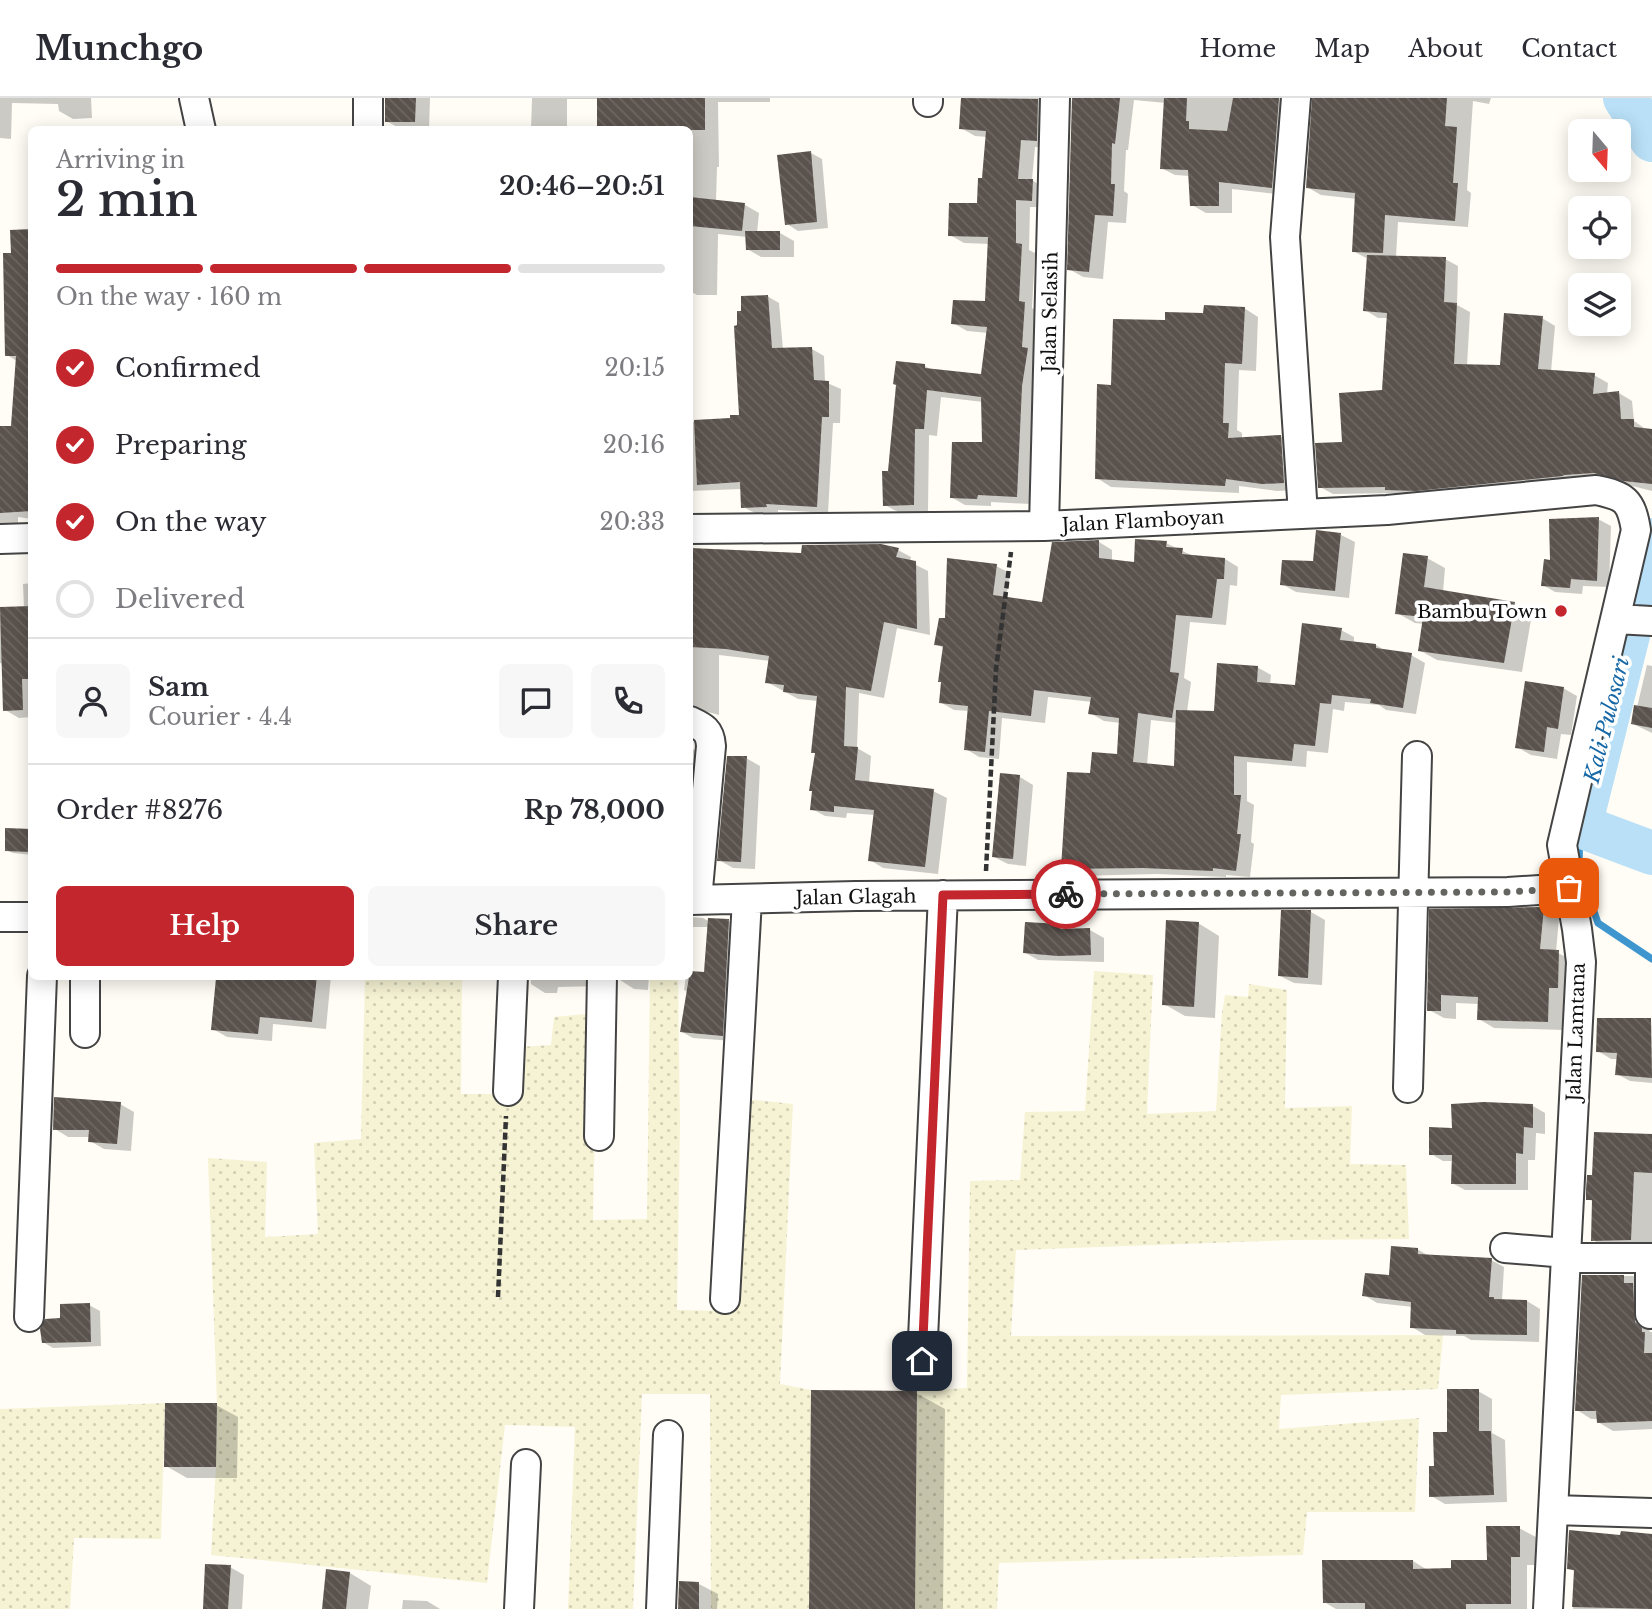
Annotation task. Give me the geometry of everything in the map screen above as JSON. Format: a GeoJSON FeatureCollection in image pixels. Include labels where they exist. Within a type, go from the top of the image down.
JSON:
{"type":"FeatureCollection","features":[{"type":"Feature","properties":{"kind":"street"},"geometry":{"type":"LineString","coordinates":[[194,98],[200,126]]}},
{"type":"Feature","properties":{"kind":"street"},"geometry":{"type":"LineString","coordinates":[[368,98],[368,126]]}},
{"type":"Feature","properties":{"kind":"street","name":"Jalan Selasih"},"geometry":{"type":"LineString","coordinates":[[1044,526],[1055,98]]}},
{"type":"Feature","properties":{"kind":"street"},"geometry":{"type":"LineString","coordinates":[[1296,98],[1285,237],[1303,514]]}},
{"type":"Feature","properties":{"kind":"street","name":"Jalan Flamboyan"},"geometry":{"type":"LineString","coordinates":[[693,530],[1044,526],[1387,510],[1596,490]]}},
{"type":"Feature","properties":{"kind":"street","name":"Jalan Lamtana"},"geometry":{"type":"LineString","coordinates":[[1548,1609],[1581,962],[1562,845],[1636,530],[1633,509],[1620,495],[1596,490]]}},
{"type":"Feature","properties":{"kind":"street"},"geometry":{"type":"LineString","coordinates":[[0,539],[28,538]]}},
{"type":"Feature","properties":{"kind":"street"},"geometry":{"type":"LineString","coordinates":[[1616,619],[1652,621]]}},
{"type":"Feature","properties":{"kind":"street"},"geometry":{"type":"LineString","coordinates":[[693,722],[710,734],[711,746],[693,900]]}},
{"type":"Feature","properties":{"kind":"street"},"geometry":{"type":"LineString","coordinates":[[1408,1087],[1417,756]]}},
{"type":"Feature","properties":{"kind":"street","name":"Jalan Glagah"},"geometry":{"type":"LineString","coordinates":[[693,900],[943,895],[1508,892],[1569,888]]}},
{"type":"Feature","properties":{"kind":"street"},"geometry":{"type":"LineString","coordinates":[[922,1361],[943,895]]}},
{"type":"Feature","properties":{"kind":"street"},"geometry":{"type":"LineString","coordinates":[[724,1300],[747,899]]}},
{"type":"Feature","properties":{"kind":"street"},"geometry":{"type":"LineString","coordinates":[[0,917],[28,917]]}},
{"type":"Feature","properties":{"kind":"street"},"geometry":{"type":"LineString","coordinates":[[29,1317],[42,980]]}},
{"type":"Feature","properties":{"kind":"street"},"geometry":{"type":"LineString","coordinates":[[85,980],[85,1033]]}},
{"type":"Feature","properties":{"kind":"street"},"geometry":{"type":"LineString","coordinates":[[508,1091],[513,980]]}},
{"type":"Feature","properties":{"kind":"street"},"geometry":{"type":"LineString","coordinates":[[599,1136],[602,980]]}},
{"type":"Feature","properties":{"kind":"street"},"geometry":{"type":"LineString","coordinates":[[1505,1248],[1566,1255],[1651,1259],[1650,1314]]}},
{"type":"Feature","properties":{"kind":"street"},"geometry":{"type":"LineString","coordinates":[[661,1609],[668,1435]]}},
{"type":"Feature","properties":{"kind":"street"},"geometry":{"type":"LineString","coordinates":[[519,1609],[526,1464]]}},
{"type":"Feature","properties":{"kind":"street"},"geometry":{"type":"LineString","coordinates":[[1553,1510],[1652,1513]]}},
{"type":"Feature","properties":{"kind":"path"},"geometry":{"type":"LineString","coordinates":[[985,895],[995,682],[1014,527]]}},
{"type":"Feature","properties":{"kind":"path"},"geometry":{"type":"LineString","coordinates":[[498,1297],[508,1091]]}},
{"type":"Feature","properties":{"kind":"shaded area"},"geometry":{"type":"Polygon","coordinates":[[[1094,971],[1153,975],[1147,1114],[1216,1111],[1225,995],[1248,997],[1249,984],[1287,990],[1285,1108],[1352,1106],[1350,1164],[1406,1165],[1409,1239],[1293,1240],[1016,1250],[1011,1336],[1443,1335],[1438,1389],[1281,1395],[1279,1429],[1419,1418],[1415,1512],[1307,1512],[1303,1555],[999,1563],[997,1609],[915,1609],[917,1391],[967,1388],[970,1181],[1020,1180],[1025,1112],[1085,1111],[1094,971]]]}},
{"type":"Feature","properties":{"kind":"shaded area"},"geometry":{"type":"Polygon","coordinates":[[[365,980],[462,980],[461,1094],[500,1094],[504,1048],[551,1045],[554,1017],[597,1013],[593,1220],[647,1219],[650,980],[678,980],[680,1124],[677,1310],[726,1311],[744,1099],[793,1104],[780,1384],[811,1390],[809,1609],[711,1609],[710,1394],[642,1394],[633,1609],[568,1609],[575,1427],[505,1425],[487,1583],[211,1555],[217,1403],[208,1158],[267,1162],[265,1237],[318,1234],[314,1143],[361,1139],[365,980]]]}},
{"type":"Feature","properties":{"kind":"shaded area"},"geometry":{"type":"Polygon","coordinates":[[[165,1403],[161,1539],[74,1538],[70,1609],[0,1609],[0,1409],[165,1403]]]}},
{"type":"Feature","properties":{"kind":"building"},"geometry":{"type":"Polygon","coordinates":[[[385,98],[416,98],[415,122],[385,122],[385,98]]]}},
{"type":"Feature","properties":{"kind":"building"},"geometry":{"type":"Polygon","coordinates":[[[597,98],[705,98],[705,130],[693,130],[693,126],[597,126],[597,98]]]}},
{"type":"Feature","properties":{"kind":"building"},"geometry":{"type":"Polygon","coordinates":[[[961,98],[1038,99],[1037,141],[1021,140],[1018,179],[1033,179],[1032,201],[1016,200],[1016,243],[1022,244],[1019,301],[1025,302],[1022,347],[1028,348],[1022,386],[1017,497],[978,495],[977,499],[950,498],[952,442],[982,442],[981,397],[927,390],[924,429],[915,429],[914,505],[883,506],[882,471],[888,471],[896,361],[925,364],[925,368],[981,374],[987,327],[951,324],[953,300],[985,301],[988,237],[948,236],[949,203],[977,203],[978,178],[982,178],[986,131],[959,129],[961,98]]]}},
{"type":"Feature","properties":{"kind":"building"},"geometry":{"type":"Polygon","coordinates":[[[1072,98],[1120,98],[1115,144],[1112,143],[1111,184],[1115,184],[1113,216],[1095,215],[1089,272],[1067,270],[1072,98]]]}},
{"type":"Feature","properties":{"kind":"building"},"geometry":{"type":"Polygon","coordinates":[[[1164,98],[1187,98],[1186,121],[1189,121],[1189,129],[1227,131],[1233,98],[1279,98],[1272,188],[1219,182],[1219,206],[1190,206],[1188,170],[1160,169],[1164,98]]]}},
{"type":"Feature","properties":{"kind":"building"},"geometry":{"type":"Polygon","coordinates":[[[1312,98],[1447,98],[1445,126],[1457,127],[1453,183],[1458,183],[1455,221],[1385,215],[1383,253],[1352,252],[1355,193],[1306,188],[1312,98]]]}},
{"type":"Feature","properties":{"kind":"building"},"geometry":{"type":"Polygon","coordinates":[[[811,151],[817,222],[785,225],[777,155],[811,151]]]}},
{"type":"Feature","properties":{"kind":"building"},"geometry":{"type":"Polygon","coordinates":[[[693,197],[745,203],[742,231],[693,226],[693,197]]]}},
{"type":"Feature","properties":{"kind":"building"},"geometry":{"type":"Polygon","coordinates":[[[28,229],[28,511],[0,513],[0,426],[11,426],[16,356],[5,356],[3,253],[11,253],[10,230],[28,229]]]}},
{"type":"Feature","properties":{"kind":"building"},"geometry":{"type":"Polygon","coordinates":[[[745,231],[780,231],[780,250],[746,250],[745,231]]]}},
{"type":"Feature","properties":{"kind":"building"},"geometry":{"type":"Polygon","coordinates":[[[1367,255],[1446,257],[1444,302],[1457,303],[1454,364],[1500,365],[1504,313],[1543,316],[1538,369],[1595,373],[1593,394],[1619,391],[1621,419],[1634,419],[1634,427],[1652,429],[1652,484],[1623,481],[1594,473],[1416,491],[1385,490],[1385,487],[1318,488],[1315,443],[1342,442],[1339,393],[1382,390],[1387,313],[1363,311],[1367,255]]]}},
{"type":"Feature","properties":{"kind":"building"},"geometry":{"type":"Polygon","coordinates":[[[768,295],[772,348],[812,347],[814,380],[829,381],[829,417],[822,417],[817,507],[766,504],[767,507],[741,508],[740,482],[697,485],[694,420],[739,415],[734,326],[737,325],[737,311],[741,311],[741,296],[768,295]]]}},
{"type":"Feature","properties":{"kind":"building"},"geometry":{"type":"Polygon","coordinates":[[[1204,305],[1245,307],[1242,364],[1225,363],[1223,423],[1229,423],[1228,438],[1281,435],[1284,483],[1262,484],[1226,479],[1225,486],[1095,479],[1097,384],[1111,385],[1113,319],[1165,320],[1165,312],[1203,313],[1204,305]]]}},
{"type":"Feature","properties":{"kind":"building"},"geometry":{"type":"Polygon","coordinates":[[[1599,517],[1597,581],[1571,579],[1570,588],[1541,586],[1544,559],[1550,560],[1549,519],[1599,517]]]}},
{"type":"Feature","properties":{"kind":"building"},"geometry":{"type":"Polygon","coordinates":[[[1316,530],[1341,533],[1335,591],[1280,585],[1282,560],[1313,561],[1316,530]]]}},
{"type":"Feature","properties":{"kind":"building"},"geometry":{"type":"Polygon","coordinates":[[[1135,539],[1167,541],[1166,547],[1183,548],[1182,554],[1225,558],[1224,579],[1217,579],[1212,618],[1176,615],[1170,672],[1179,673],[1172,718],[1138,713],[1133,762],[1174,766],[1176,710],[1214,711],[1217,663],[1258,666],[1257,682],[1295,685],[1302,623],[1342,628],[1340,640],[1376,644],[1376,648],[1412,653],[1403,708],[1370,703],[1371,699],[1332,695],[1331,704],[1320,703],[1315,746],[1294,744],[1292,761],[1234,756],[1234,795],[1241,795],[1237,834],[1241,834],[1236,871],[1213,868],[1213,871],[1061,869],[1067,772],[1090,773],[1092,752],[1117,754],[1119,718],[1088,714],[1091,697],[1034,690],[1031,716],[989,711],[985,752],[964,750],[968,706],[939,703],[941,682],[938,682],[943,646],[934,645],[939,618],[945,618],[947,558],[997,564],[993,595],[1042,602],[1052,542],[1099,540],[1099,558],[1134,562],[1135,539]]]}},
{"type":"Feature","properties":{"kind":"building"},"geometry":{"type":"Polygon","coordinates":[[[881,544],[899,548],[896,557],[916,561],[917,629],[884,622],[871,691],[846,687],[844,746],[858,747],[855,780],[934,789],[925,867],[868,861],[874,810],[834,806],[834,812],[810,810],[812,791],[809,791],[815,753],[811,753],[817,696],[783,692],[784,685],[765,683],[769,656],[693,647],[693,548],[801,553],[802,545],[881,544]]]}},
{"type":"Feature","properties":{"kind":"building"},"geometry":{"type":"Polygon","coordinates":[[[1403,553],[1428,556],[1424,587],[1515,602],[1504,663],[1418,651],[1423,617],[1395,614],[1403,553]]]}},
{"type":"Feature","properties":{"kind":"building"},"geometry":{"type":"Polygon","coordinates":[[[28,606],[28,679],[22,679],[23,710],[3,711],[0,607],[28,606]]]}},
{"type":"Feature","properties":{"kind":"building"},"geometry":{"type":"Polygon","coordinates":[[[1525,681],[1564,687],[1558,729],[1547,727],[1544,752],[1515,748],[1525,681]]]}},
{"type":"Feature","properties":{"kind":"building"},"geometry":{"type":"Polygon","coordinates":[[[1634,705],[1652,708],[1652,728],[1631,724],[1634,705]]]}},
{"type":"Feature","properties":{"kind":"building"},"geometry":{"type":"Polygon","coordinates":[[[727,756],[747,756],[741,862],[717,861],[727,756]]]}},
{"type":"Feature","properties":{"kind":"building"},"geometry":{"type":"Polygon","coordinates":[[[1000,773],[1020,775],[1013,859],[992,857],[1000,773]]]}},
{"type":"Feature","properties":{"kind":"building"},"geometry":{"type":"Polygon","coordinates":[[[5,828],[28,829],[28,852],[5,851],[5,828]]]}},
{"type":"Feature","properties":{"kind":"building"},"geometry":{"type":"Polygon","coordinates":[[[1544,907],[1540,949],[1559,950],[1558,988],[1549,988],[1548,1022],[1477,1020],[1478,997],[1441,995],[1441,1011],[1427,1011],[1429,909],[1544,907]]]}},
{"type":"Feature","properties":{"kind":"building"},"geometry":{"type":"Polygon","coordinates":[[[1281,910],[1311,910],[1308,978],[1278,976],[1281,910]]]}},
{"type":"Feature","properties":{"kind":"building"},"geometry":{"type":"Polygon","coordinates":[[[708,918],[729,919],[723,1036],[680,1032],[689,980],[693,980],[693,971],[704,972],[708,918]]]}},
{"type":"Feature","properties":{"kind":"building"},"geometry":{"type":"Polygon","coordinates":[[[1166,920],[1199,922],[1194,1007],[1162,1005],[1166,920]]]}},
{"type":"Feature","properties":{"kind":"building"},"geometry":{"type":"Polygon","coordinates":[[[1025,922],[1061,924],[1060,929],[1090,928],[1091,955],[1023,953],[1025,922]]]}},
{"type":"Feature","properties":{"kind":"building"},"geometry":{"type":"Polygon","coordinates":[[[216,980],[317,980],[312,1022],[260,1017],[258,1034],[211,1030],[216,980]]]}},
{"type":"Feature","properties":{"kind":"building"},"geometry":{"type":"Polygon","coordinates":[[[1597,1018],[1651,1018],[1652,1078],[1615,1075],[1617,1053],[1596,1052],[1597,1018]]]}},
{"type":"Feature","properties":{"kind":"building"},"geometry":{"type":"Polygon","coordinates":[[[54,1097],[121,1102],[117,1144],[88,1142],[89,1130],[53,1130],[54,1097]]]}},
{"type":"Feature","properties":{"kind":"building"},"geometry":{"type":"Polygon","coordinates":[[[1451,1104],[1533,1104],[1533,1128],[1524,1127],[1523,1154],[1516,1153],[1516,1184],[1451,1184],[1452,1155],[1429,1155],[1429,1127],[1452,1128],[1451,1104]]]}},
{"type":"Feature","properties":{"kind":"building"},"geometry":{"type":"Polygon","coordinates":[[[1594,1132],[1652,1134],[1652,1173],[1634,1172],[1631,1240],[1591,1241],[1592,1200],[1586,1200],[1586,1190],[1587,1175],[1592,1175],[1594,1132]]]}},
{"type":"Feature","properties":{"kind":"building"},"geometry":{"type":"Polygon","coordinates":[[[1391,1246],[1418,1248],[1418,1254],[1492,1258],[1489,1297],[1527,1300],[1527,1335],[1456,1334],[1456,1330],[1410,1328],[1411,1302],[1362,1296],[1365,1273],[1389,1275],[1391,1246]]]}},
{"type":"Feature","properties":{"kind":"building"},"geometry":{"type":"Polygon","coordinates":[[[1582,1275],[1624,1275],[1624,1283],[1633,1283],[1635,1322],[1642,1328],[1642,1332],[1645,1332],[1644,1353],[1652,1353],[1652,1421],[1597,1423],[1596,1411],[1575,1411],[1582,1275]]]}},
{"type":"Feature","properties":{"kind":"building"},"geometry":{"type":"Polygon","coordinates":[[[90,1303],[91,1342],[42,1343],[40,1329],[45,1319],[60,1318],[60,1304],[90,1303]]]}},
{"type":"Feature","properties":{"kind":"building"},"geometry":{"type":"Polygon","coordinates":[[[1447,1389],[1479,1389],[1479,1431],[1491,1431],[1494,1495],[1429,1497],[1429,1466],[1434,1466],[1433,1432],[1447,1432],[1447,1389]]]}},
{"type":"Feature","properties":{"kind":"building"},"geometry":{"type":"Polygon","coordinates":[[[811,1390],[917,1391],[915,1609],[809,1609],[811,1390]]]}},
{"type":"Feature","properties":{"kind":"building"},"geometry":{"type":"Polygon","coordinates":[[[165,1403],[217,1403],[216,1467],[164,1467],[165,1403]]]}},
{"type":"Feature","properties":{"kind":"building"},"geometry":{"type":"Polygon","coordinates":[[[1486,1526],[1520,1526],[1520,1557],[1511,1557],[1511,1604],[1466,1604],[1466,1609],[1365,1609],[1365,1603],[1323,1603],[1322,1560],[1413,1560],[1413,1569],[1451,1568],[1451,1560],[1487,1560],[1486,1526]]]}},
{"type":"Feature","properties":{"kind":"building"},"geometry":{"type":"Polygon","coordinates":[[[1569,1530],[1620,1535],[1621,1531],[1652,1534],[1652,1609],[1572,1607],[1574,1570],[1567,1569],[1569,1530]]]}},
{"type":"Feature","properties":{"kind":"building"},"geometry":{"type":"Polygon","coordinates":[[[205,1564],[231,1565],[228,1609],[203,1609],[205,1564]]]}},
{"type":"Feature","properties":{"kind":"building"},"geometry":{"type":"Polygon","coordinates":[[[326,1569],[350,1572],[346,1609],[322,1609],[326,1569]]]}},
{"type":"Feature","properties":{"kind":"building"},"geometry":{"type":"Polygon","coordinates":[[[679,1581],[699,1582],[699,1609],[678,1609],[679,1581]]]}},
{"type":"Feature","properties":{"kind":"waterway","name":"Kali Pulosari"},"geometry":{"type":"LineString","coordinates":[[1625,98],[1652,140]]}},
{"type":"Feature","properties":{"kind":"waterway","name":"Kali Pulosari"},"geometry":{"type":"LineString","coordinates":[[1652,540],[1580,826],[1652,853]]}},
{"type":"Feature","properties":{"kind":"waterway"},"geometry":{"type":"LineString","coordinates":[[1580,826],[1579,868],[1598,923],[1652,959]]}},
{"type":"Feature","properties":{"kind":"way so far"},"geometry":{"type":"LineString","coordinates":[[1066,894],[1508,892],[1569,888]]}},
{"type":"Feature","properties":{"kind":"place","name":"Bambu Town"},"geometry":{"type":"Point","coordinates":[1561,611]}},
{"type":"Feature","properties":{"kind":"route"},"geometry":{"type":"LineString","coordinates":[[922,1361],[943,895],[1066,894]]}}]}
